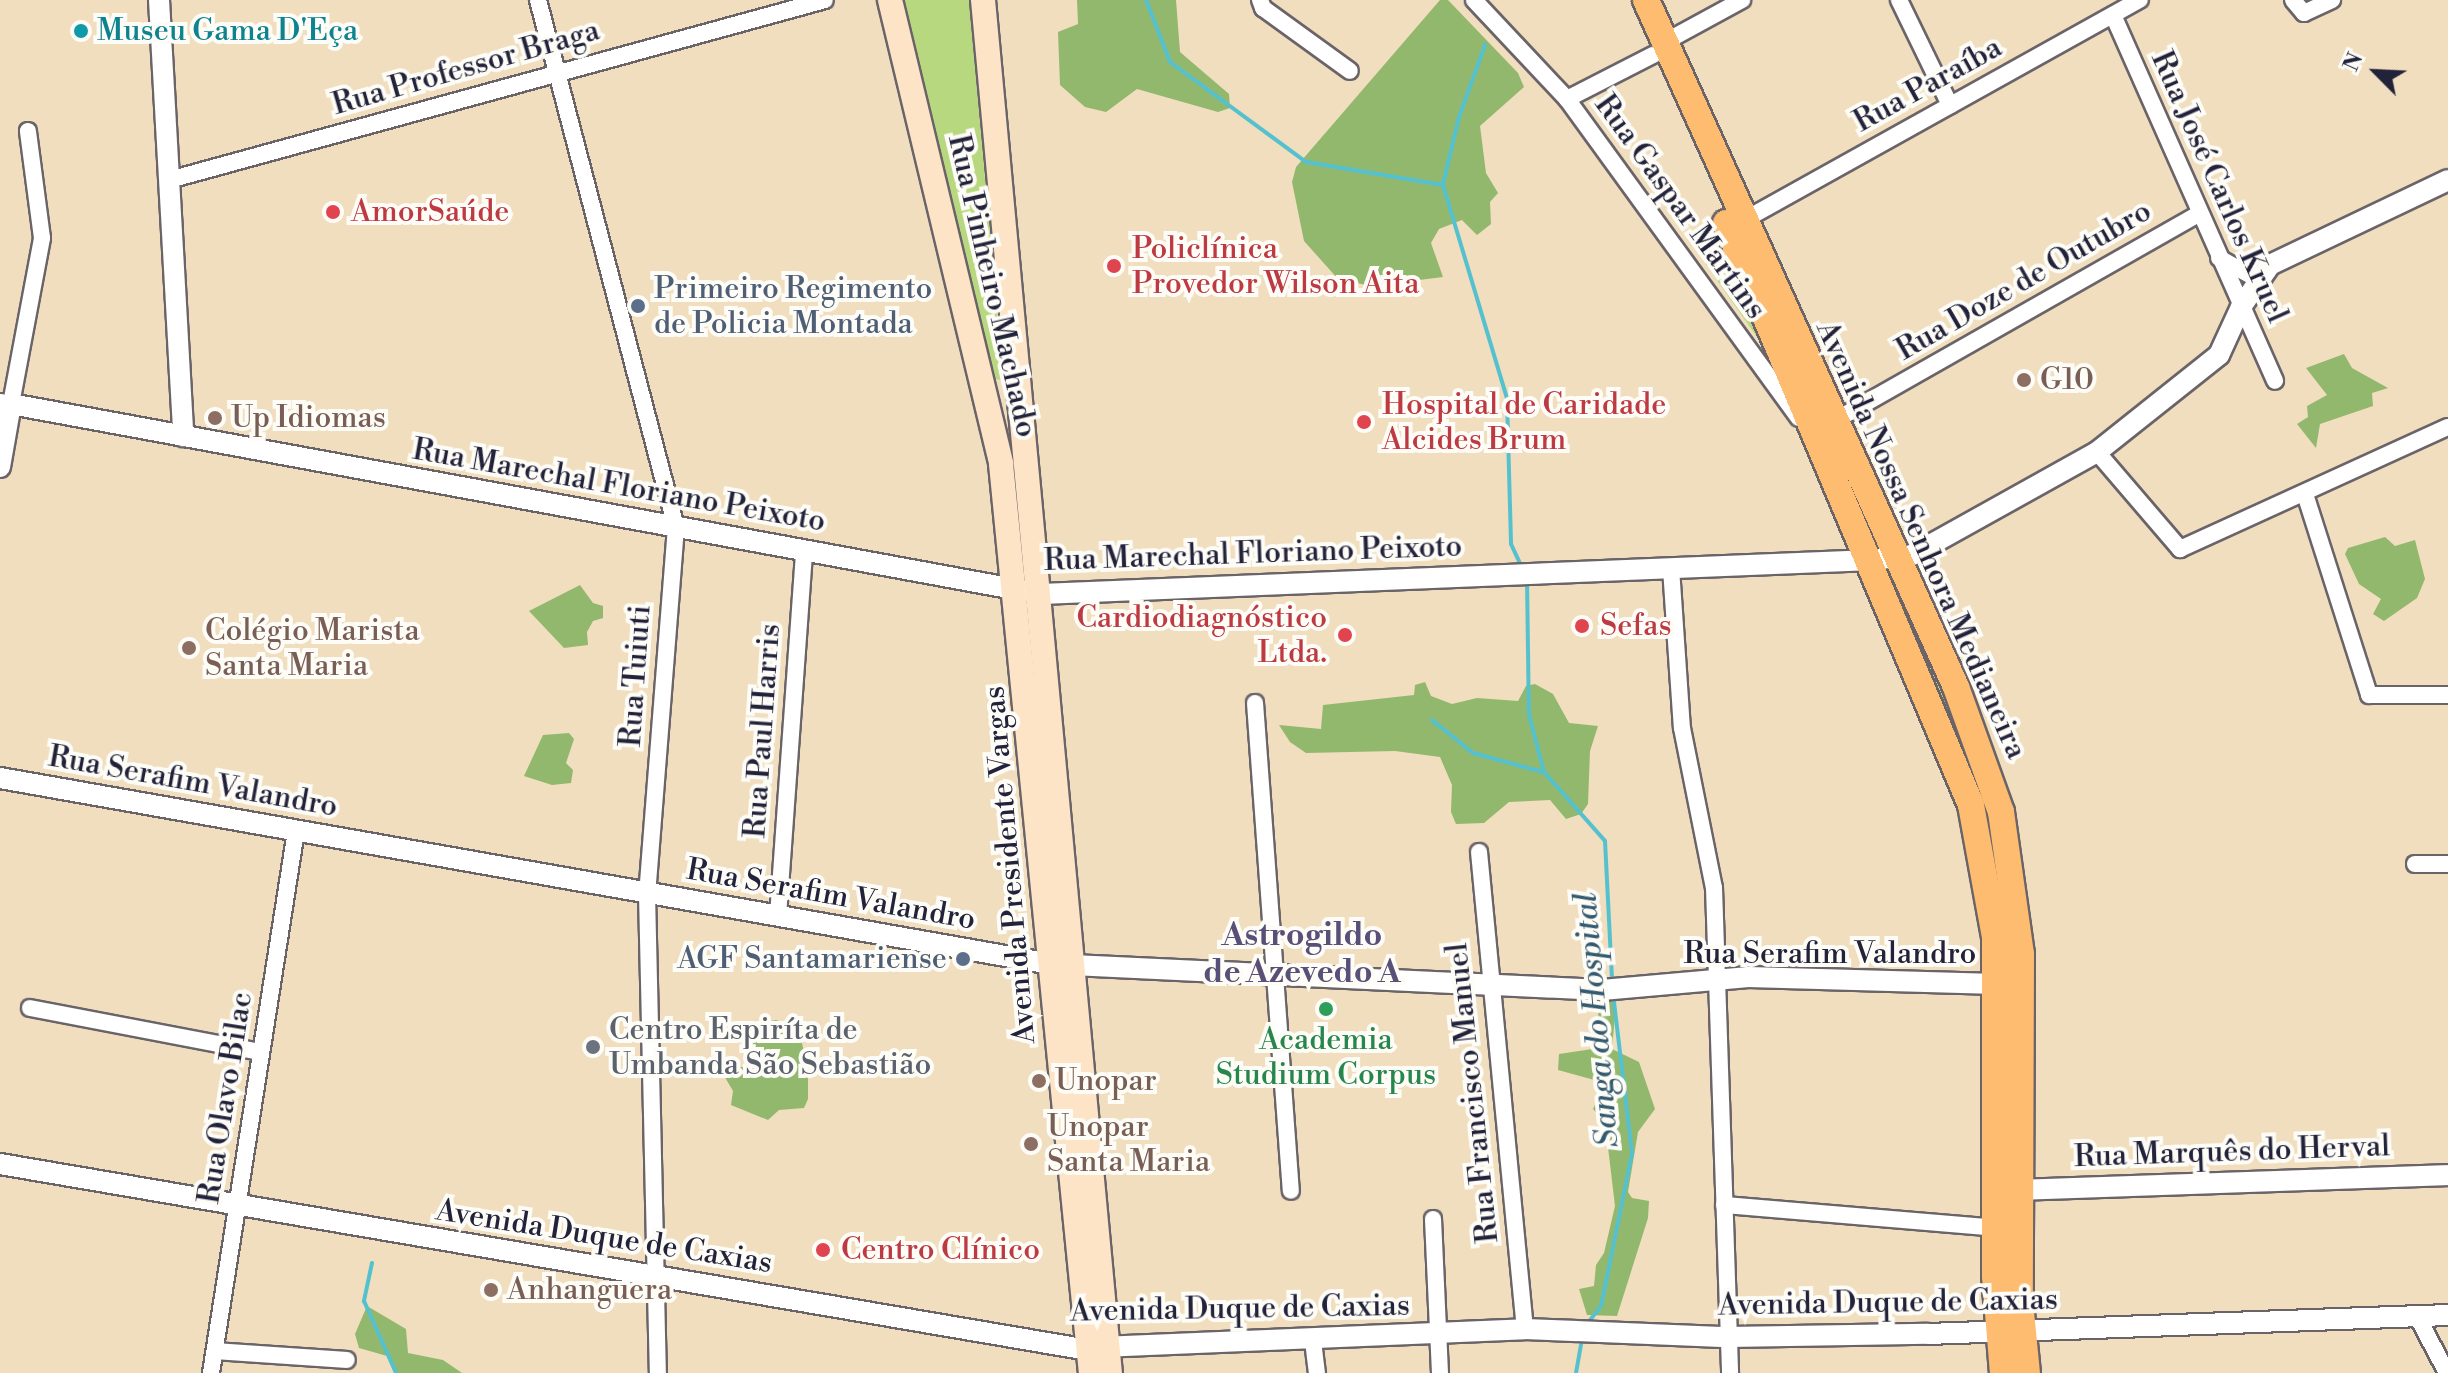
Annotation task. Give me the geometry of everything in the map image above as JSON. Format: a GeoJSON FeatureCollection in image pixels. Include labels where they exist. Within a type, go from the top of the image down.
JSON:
{"type":"FeatureCollection","features":[{"type":"Feature","properties":{"kind":"main road","name":"Rua Pinheiro Machado"},"geometry":{"type":"LineString","coordinates":[[890,0],[1001,464],[1016,589]]}},
{"type":"Feature","properties":{"kind":"main road","name":"Avenida Presidente Vargas"},"geometry":{"type":"LineString","coordinates":[[983,0],[1017,377],[1041,594],[1062,964]]}},
{"type":"Feature","properties":{"kind":"main road","name":"Avenida Nossa Senhora Medianeira"},"geometry":{"type":"LineString","coordinates":[[1629,0],[1659,48],[1744,220],[1834,421],[1971,805],[1991,896],[1997,984],[1996,1228],[2011,1332],[2027,1373]]}},
{"type":"Feature","properties":{"kind":"main road","name":"Avenida Nossa Senhora Medianeira"},"geometry":{"type":"LineString","coordinates":[[1646,0],[1659,48],[1828,458],[1956,687],[2001,812],[2018,908],[2020,1012],[2019,1190],[2011,1332],[2003,1373]]}},
{"type":"Feature","properties":{"kind":"main road"},"geometry":{"type":"LineString","coordinates":[[983,382],[1000,387],[1017,377]]}},
{"type":"Feature","properties":{"kind":"main road","name":"Avenida Presidente Vargas"},"geometry":{"type":"LineString","coordinates":[[1016,589],[1062,964],[1098,1348],[1110,1373]]}},
{"type":"Feature","properties":{"kind":"main road"},"geometry":{"type":"LineString","coordinates":[[1997,984],[2016,1000],[2020,1012]]}},
{"type":"Feature","properties":{"kind":"main road","name":"Avenida Presidente Vargas"},"geometry":{"type":"LineString","coordinates":[[1091,1373],[1098,1348]]}},
{"type":"Feature","properties":{"kind":"street"},"geometry":{"type":"LineString","coordinates":[[159,0],[183,436]]}},
{"type":"Feature","properties":{"kind":"street","name":"Rua Tuiuti"},"geometry":{"type":"LineString","coordinates":[[538,0],[676,527],[647,894],[658,1373]]}},
{"type":"Feature","properties":{"kind":"street","name":"Rua Professor Braga"},"geometry":{"type":"LineString","coordinates":[[169,180],[558,70],[825,0]]}},
{"type":"Feature","properties":{"kind":"street"},"geometry":{"type":"LineString","coordinates":[[1260,0],[1263,8],[1350,71]]}},
{"type":"Feature","properties":{"kind":"street","name":"Rua Gaspar Martins"},"geometry":{"type":"LineString","coordinates":[[1474,0],[1567,99],[1828,458]]}},
{"type":"Feature","properties":{"kind":"street"},"geometry":{"type":"LineString","coordinates":[[1567,99],[1742,0]]}},
{"type":"Feature","properties":{"kind":"street"},"geometry":{"type":"LineString","coordinates":[[1899,0],[1950,105]]}},
{"type":"Feature","properties":{"kind":"street","name":"Rua Paraíba"},"geometry":{"type":"LineString","coordinates":[[1744,220],[2140,0]]}},
{"type":"Feature","properties":{"kind":"street"},"geometry":{"type":"LineString","coordinates":[[2293,0],[2304,13],[2332,0]]}},
{"type":"Feature","properties":{"kind":"street","name":"Rua José Carlos Kruel"},"geometry":{"type":"LineString","coordinates":[[2113,15],[2275,381]]}},
{"type":"Feature","properties":{"kind":"street"},"geometry":{"type":"LineString","coordinates":[[0,467],[6,403],[42,238],[28,131]]}},
{"type":"Feature","properties":{"kind":"street","name":"Rua Marechal Floriano Peixoto"},"geometry":{"type":"LineString","coordinates":[[6,403],[1041,594],[1884,558],[1912,555],[2097,452],[2219,355],[2241,307],[2259,280],[2286,254],[2448,180]]}},
{"type":"Feature","properties":{"kind":"street","name":"Rua Doze de Outubro"},"geometry":{"type":"LineString","coordinates":[[1834,421],[2199,214]]}},
{"type":"Feature","properties":{"kind":"street"},"geometry":{"type":"LineString","coordinates":[[2219,258],[2259,280]]}},
{"type":"Feature","properties":{"kind":"street"},"geometry":{"type":"LineString","coordinates":[[2097,452],[2180,549],[2448,427]]}},
{"type":"Feature","properties":{"kind":"street"},"geometry":{"type":"LineString","coordinates":[[2428,436],[2448,437]]}},
{"type":"Feature","properties":{"kind":"street"},"geometry":{"type":"LineString","coordinates":[[2305,494],[2369,695],[2448,695]]}},
{"type":"Feature","properties":{"kind":"street","name":"Rua Paul Harris"},"geometry":{"type":"LineString","coordinates":[[778,916],[804,550]]}},
{"type":"Feature","properties":{"kind":"street"},"geometry":{"type":"LineString","coordinates":[[1671,568],[1682,728],[1714,888],[1730,1373]]}},
{"type":"Feature","properties":{"kind":"street"},"geometry":{"type":"LineString","coordinates":[[1255,703],[1291,1191]]}},
{"type":"Feature","properties":{"kind":"street","name":"Rua Serafim Valandro"},"geometry":{"type":"LineString","coordinates":[[0,778],[647,894],[1062,964],[1602,990],[1717,978],[1997,984]]}},
{"type":"Feature","properties":{"kind":"street","name":"Rua Olavo Bilac"},"geometry":{"type":"LineString","coordinates":[[211,1373],[296,831]]}},
{"type":"Feature","properties":{"kind":"street","name":"Rua Francisco Manuel"},"geometry":{"type":"LineString","coordinates":[[1479,852],[1525,1329]]}},
{"type":"Feature","properties":{"kind":"street"},"geometry":{"type":"LineString","coordinates":[[2415,864],[2448,864]]}},
{"type":"Feature","properties":{"kind":"street"},"geometry":{"type":"LineString","coordinates":[[30,1008],[261,1052]]}},
{"type":"Feature","properties":{"kind":"street","name":"Avenida Duque de Caxias"},"geometry":{"type":"LineString","coordinates":[[0,1164],[655,1278],[1098,1348],[1313,1341],[1525,1329],[1728,1337],[2011,1332],[2448,1315]]}},
{"type":"Feature","properties":{"kind":"street","name":"Rua Marquês do Herval"},"geometry":{"type":"LineString","coordinates":[[2019,1190],[2448,1175]]}},
{"type":"Feature","properties":{"kind":"street"},"geometry":{"type":"LineString","coordinates":[[1724,1205],[1996,1228]]}},
{"type":"Feature","properties":{"kind":"street","name":"Rua Francisco Manuel"},"geometry":{"type":"LineString","coordinates":[[1433,1219],[1440,1373]]}},
{"type":"Feature","properties":{"kind":"street"},"geometry":{"type":"LineString","coordinates":[[2417,1316],[2447,1373]]}},
{"type":"Feature","properties":{"kind":"street"},"geometry":{"type":"LineString","coordinates":[[1313,1341],[1317,1373]]}},
{"type":"Feature","properties":{"kind":"street"},"geometry":{"type":"LineString","coordinates":[[215,1351],[347,1360]]}},
{"type":"Feature","properties":{"kind":"green space"},"geometry":{"type":"Polygon","coordinates":[[[899,0],[969,0],[1003,380],[992,379],[899,0]]]}},
{"type":"Feature","properties":{"kind":"green space"},"geometry":{"type":"Polygon","coordinates":[[[1077,0],[1176,0],[1180,52],[1229,94],[1230,108],[1218,112],[1137,89],[1106,112],[1085,107],[1060,85],[1058,32],[1078,24],[1077,0]]]}},
{"type":"Feature","properties":{"kind":"green space"},"geometry":{"type":"Polygon","coordinates":[[[1440,0],[1448,0],[1518,73],[1524,87],[1480,126],[1486,173],[1498,193],[1490,202],[1491,224],[1477,235],[1462,220],[1439,229],[1431,243],[1443,277],[1371,286],[1338,279],[1304,241],[1292,182],[1296,167],[1440,0]]]}},
{"type":"Feature","properties":{"kind":"green space"},"geometry":{"type":"Polygon","coordinates":[[[1725,242],[1776,364],[1700,256],[1725,242]]]}},
{"type":"Feature","properties":{"kind":"green space"},"geometry":{"type":"Polygon","coordinates":[[[2344,354],[2352,368],[2388,388],[2372,393],[2373,406],[2320,424],[2316,448],[2297,424],[2308,417],[2307,406],[2327,395],[2306,368],[2344,354]]]}},
{"type":"Feature","properties":{"kind":"green space"},"geometry":{"type":"Polygon","coordinates":[[[2385,537],[2395,546],[2415,540],[2425,579],[2417,598],[2384,621],[2373,614],[2381,599],[2359,584],[2345,554],[2348,548],[2385,537]]]}},
{"type":"Feature","properties":{"kind":"green space"},"geometry":{"type":"Polygon","coordinates":[[[1892,568],[1941,675],[1982,789],[1973,791],[1886,570],[1892,568]]]}},
{"type":"Feature","properties":{"kind":"green space"},"geometry":{"type":"Polygon","coordinates":[[[580,585],[593,603],[603,606],[603,618],[593,621],[587,632],[588,645],[564,648],[529,611],[580,585]]]}},
{"type":"Feature","properties":{"kind":"green space"},"geometry":{"type":"Polygon","coordinates":[[[1425,682],[1431,696],[1452,704],[1477,698],[1518,701],[1526,686],[1535,684],[1553,694],[1569,723],[1598,726],[1590,751],[1588,804],[1581,814],[1566,819],[1550,800],[1509,802],[1484,823],[1456,824],[1451,812],[1452,785],[1440,757],[1395,751],[1306,753],[1290,742],[1279,725],[1321,729],[1323,705],[1414,695],[1415,685],[1425,682]]]}},
{"type":"Feature","properties":{"kind":"green space"},"geometry":{"type":"Polygon","coordinates":[[[569,733],[574,739],[566,763],[573,770],[571,783],[552,785],[524,776],[543,735],[569,733]]]}},
{"type":"Feature","properties":{"kind":"green space"},"geometry":{"type":"Polygon","coordinates":[[[1617,993],[1612,1049],[1639,1062],[1655,1109],[1638,1132],[1628,1192],[1632,1198],[1649,1201],[1648,1218],[1617,1316],[1587,1315],[1579,1289],[1594,1286],[1596,1265],[1604,1253],[1615,1206],[1605,1122],[1593,1109],[1600,1094],[1598,1081],[1558,1070],[1559,1054],[1599,1048],[1598,1000],[1617,993]]]}},
{"type":"Feature","properties":{"kind":"green space"},"geometry":{"type":"Polygon","coordinates":[[[776,1020],[798,1028],[808,1067],[808,1099],[804,1108],[779,1110],[768,1120],[731,1105],[733,1091],[719,1067],[744,1067],[760,1023],[776,1020]]]}},
{"type":"Feature","properties":{"kind":"green space"},"geometry":{"type":"Polygon","coordinates":[[[367,1306],[406,1329],[408,1353],[443,1360],[462,1373],[396,1373],[387,1356],[359,1348],[355,1334],[367,1306]]]}},
{"type":"Feature","properties":{"kind":"waterway","name":"Sanga do Hospital"},"geometry":{"type":"LineString","coordinates":[[1146,0],[1170,62],[1306,162],[1443,185],[1507,399],[1511,544],[1522,568]]}},
{"type":"Feature","properties":{"kind":"waterway","name":"Sanga do Hospital"},"geometry":{"type":"LineString","coordinates":[[1443,184],[1459,117],[1485,45]]}},
{"type":"Feature","properties":{"kind":"waterway","name":"Sanga do Hospital"},"geometry":{"type":"LineString","coordinates":[[1527,579],[1529,715],[1544,772],[1605,841],[1612,981]]}},
{"type":"Feature","properties":{"kind":"waterway","name":"Sanga do Hospital"},"geometry":{"type":"LineString","coordinates":[[1432,720],[1473,753],[1543,772]]}},
{"type":"Feature","properties":{"kind":"waterway","name":"Sanga do Hospital"},"geometry":{"type":"LineString","coordinates":[[1587,1324],[1601,1306],[1632,1153],[1613,994]]}},
{"type":"Feature","properties":{"kind":"waterway"},"geometry":{"type":"LineString","coordinates":[[372,1263],[364,1301],[396,1373]]}},
{"type":"Feature","properties":{"kind":"waterway","name":"Sanga do Hospital"},"geometry":{"type":"LineString","coordinates":[[1576,1373],[1582,1340]]}},
{"type":"Feature","properties":{"kind":"place","name":"Museu Gama D'Eça"},"geometry":{"type":"Point","coordinates":[81,31]}},
{"type":"Feature","properties":{"kind":"place","name":"AmorSaúde"},"geometry":{"type":"Point","coordinates":[333,212]}},
{"type":"Feature","properties":{"kind":"place","name":"Policlínica Provedor Wilson Aita"},"geometry":{"type":"Point","coordinates":[1114,266]}},
{"type":"Feature","properties":{"kind":"place","name":"Primeiro Regimento de Policia Montada"},"geometry":{"type":"Point","coordinates":[638,306]}},
{"type":"Feature","properties":{"kind":"place","name":"G10"},"geometry":{"type":"Point","coordinates":[2024,380]}},
{"type":"Feature","properties":{"kind":"place","name":"Up Idiomas"},"geometry":{"type":"Point","coordinates":[215,418]}},
{"type":"Feature","properties":{"kind":"place","name":"Hospital de Caridade Alcides Brum"},"geometry":{"type":"Point","coordinates":[1364,422]}},
{"type":"Feature","properties":{"kind":"place","name":"Sefas"},"geometry":{"type":"Point","coordinates":[1582,626]}},
{"type":"Feature","properties":{"kind":"place","name":"Cardiodiagnóstico Ltda."},"geometry":{"type":"Point","coordinates":[1345,635]}},
{"type":"Feature","properties":{"kind":"place","name":"Colégio Marista Santa Maria"},"geometry":{"type":"Point","coordinates":[189,648]}},
{"type":"Feature","properties":{"kind":"place","name":"AGF Santamariense"},"geometry":{"type":"Point","coordinates":[963,959]}},
{"type":"Feature","properties":{"kind":"place","name":"Academia Studium Corpus"},"geometry":{"type":"Point","coordinates":[1326,1009]}},
{"type":"Feature","properties":{"kind":"place","name":"Centro Espiríta de Umbanda São Sebastião"},"geometry":{"type":"Point","coordinates":[593,1047]}},
{"type":"Feature","properties":{"kind":"place","name":"Unopar"},"geometry":{"type":"Point","coordinates":[1039,1081]}},
{"type":"Feature","properties":{"kind":"place","name":"Unopar Santa Maria"},"geometry":{"type":"Point","coordinates":[1031,1144]}},
{"type":"Feature","properties":{"kind":"place","name":"Centro Clínico"},"geometry":{"type":"Point","coordinates":[823,1250]}},
{"type":"Feature","properties":{"kind":"place","name":"Anhanguera"},"geometry":{"type":"Point","coordinates":[491,1290]}},
{"type":"Feature","properties":{"kind":"district","name":"Astrogildo de Azevedo A"},"geometry":{"type":"Point","coordinates":[1302,954]}}]}
